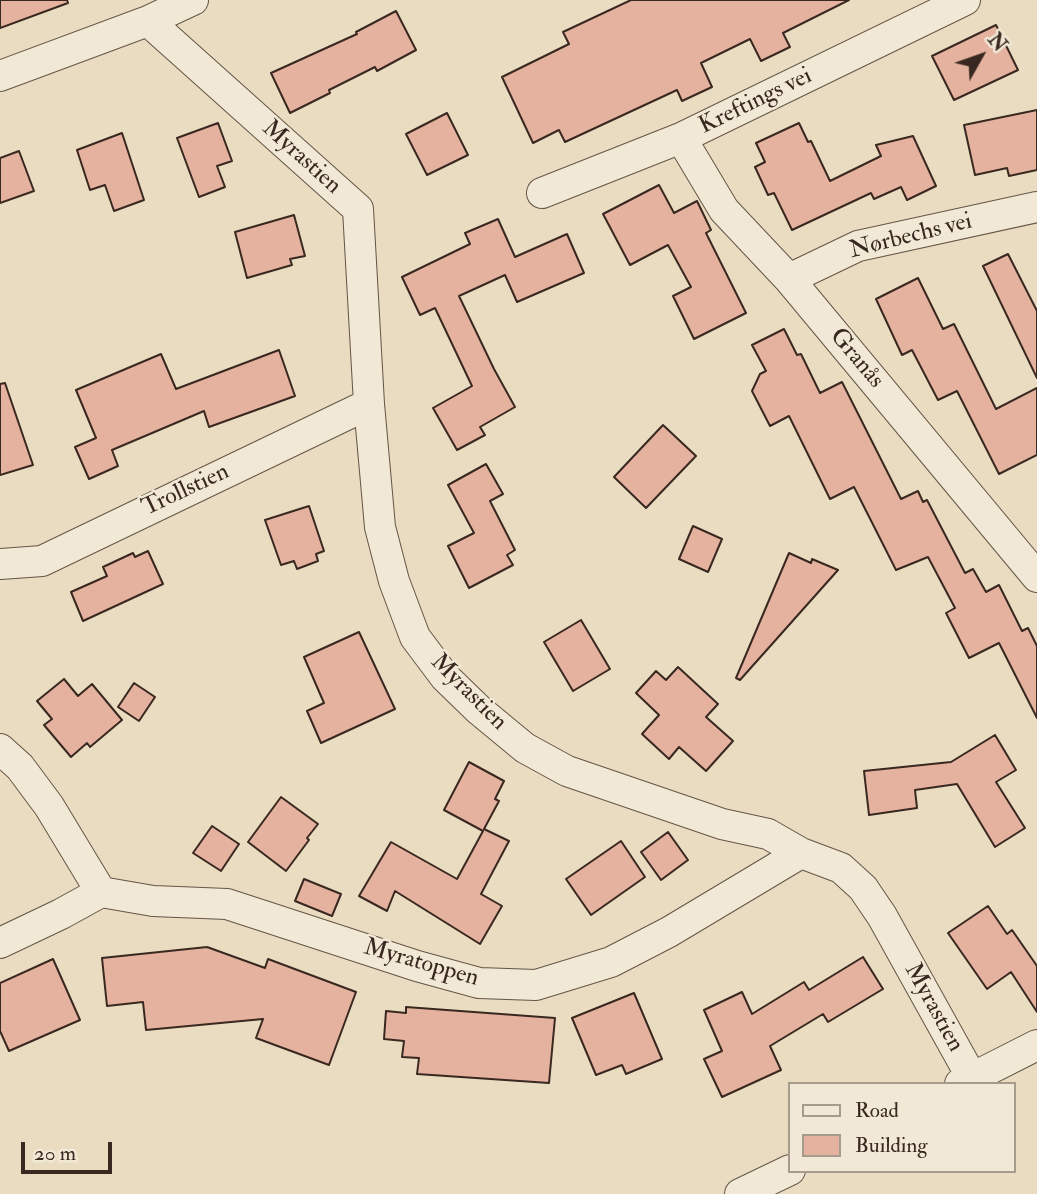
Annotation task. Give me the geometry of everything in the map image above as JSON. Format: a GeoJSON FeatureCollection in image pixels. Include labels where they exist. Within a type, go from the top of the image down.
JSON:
{"type":"FeatureCollection","features":[{"type":"Feature","properties":{"kind":"street"},"geometry":{"type":"LineString","coordinates":[[0,76],[148,21],[193,0]]}},
{"type":"Feature","properties":{"kind":"street","name":"Kreftings vei"},"geometry":{"type":"LineString","coordinates":[[542,193],[681,138],[965,0]]}},
{"type":"Feature","properties":{"kind":"street","name":"Myrastien"},"geometry":{"type":"LineString","coordinates":[[148,21],[358,209],[369,404],[380,527],[394,581],[415,637],[445,677],[479,710],[525,748],[567,771],[722,824],[768,834],[801,853],[841,868],[863,888],[882,916],[966,1081]]}},
{"type":"Feature","properties":{"kind":"street","name":"Granås"},"geometry":{"type":"LineString","coordinates":[[681,138],[724,210],[789,279],[1037,577]]}},
{"type":"Feature","properties":{"kind":"street","name":"Nørbechs vei"},"geometry":{"type":"LineString","coordinates":[[789,279],[859,246],[1037,207]]}},
{"type":"Feature","properties":{"kind":"street","name":"Trollstien"},"geometry":{"type":"LineString","coordinates":[[0,564],[42,561],[369,404]]}},
{"type":"Feature","properties":{"kind":"street"},"geometry":{"type":"LineString","coordinates":[[0,749],[20,766],[49,806],[101,892],[0,943]]}},
{"type":"Feature","properties":{"kind":"street","name":"Myratoppen"},"geometry":{"type":"LineString","coordinates":[[101,892],[153,901],[227,904],[416,966],[479,983],[536,985],[611,962],[669,932],[801,853]]}},
{"type":"Feature","properties":{"kind":"street"},"geometry":{"type":"LineString","coordinates":[[966,1081],[1037,1045]]}},
{"type":"Feature","properties":{"kind":"street"},"geometry":{"type":"LineString","coordinates":[[740,1194],[788,1171]]}},
{"type":"Feature","properties":{"kind":"building"},"geometry":{"type":"Polygon","coordinates":[[[0,0],[67,0],[68,3],[0,28],[0,0]]]}},
{"type":"Feature","properties":{"kind":"building"},"geometry":{"type":"Polygon","coordinates":[[[631,0],[849,0],[783,33],[790,47],[761,61],[750,39],[701,63],[712,87],[682,101],[677,90],[565,142],[559,130],[533,143],[502,77],[569,44],[563,32],[631,0]]]}},
{"type":"Feature","properties":{"kind":"building"},"geometry":{"type":"Polygon","coordinates":[[[396,11],[416,50],[377,71],[375,67],[329,90],[330,93],[290,113],[271,73],[357,34],[356,32],[396,11]]]}},
{"type":"Feature","properties":{"kind":"building"},"geometry":{"type":"Polygon","coordinates":[[[996,25],[1018,70],[954,100],[932,56],[996,25]]]}},
{"type":"Feature","properties":{"kind":"building"},"geometry":{"type":"Polygon","coordinates":[[[1037,110],[1037,170],[1009,176],[1007,168],[975,175],[964,125],[1037,110]]]}},
{"type":"Feature","properties":{"kind":"building"},"geometry":{"type":"Polygon","coordinates":[[[447,113],[468,155],[427,175],[406,134],[447,113]]]}},
{"type":"Feature","properties":{"kind":"building"},"geometry":{"type":"Polygon","coordinates":[[[218,123],[232,161],[217,166],[225,187],[199,197],[177,138],[218,123]]]}},
{"type":"Feature","properties":{"kind":"building"},"geometry":{"type":"Polygon","coordinates":[[[799,123],[830,181],[881,156],[876,145],[913,136],[936,186],[907,200],[901,187],[874,199],[871,193],[792,230],[774,193],[768,195],[755,167],[765,162],[756,143],[799,123]]]}},
{"type":"Feature","properties":{"kind":"building"},"geometry":{"type":"Polygon","coordinates":[[[122,133],[144,200],[114,211],[105,185],[90,190],[77,150],[122,133]]]}},
{"type":"Feature","properties":{"kind":"building"},"geometry":{"type":"Polygon","coordinates":[[[19,151],[34,191],[0,203],[0,158],[19,151]]]}},
{"type":"Feature","properties":{"kind":"building"},"geometry":{"type":"Polygon","coordinates":[[[659,185],[674,213],[697,201],[711,230],[706,233],[746,313],[694,339],[673,296],[691,287],[668,245],[630,265],[603,214],[659,185]]]}},
{"type":"Feature","properties":{"kind":"building"},"geometry":{"type":"Polygon","coordinates":[[[294,215],[305,256],[290,259],[292,265],[247,278],[235,232],[294,215]]]}},
{"type":"Feature","properties":{"kind":"building"},"geometry":{"type":"Polygon","coordinates":[[[498,219],[515,257],[567,234],[584,273],[517,302],[505,275],[459,296],[515,407],[480,427],[485,435],[457,450],[433,408],[472,386],[435,308],[420,315],[402,277],[470,244],[465,233],[498,219]]]}},
{"type":"Feature","properties":{"kind":"building"},"geometry":{"type":"Polygon","coordinates":[[[1008,254],[1037,311],[1037,378],[983,266],[1008,254]]]}},
{"type":"Feature","properties":{"kind":"building"},"geometry":{"type":"Polygon","coordinates":[[[918,278],[943,329],[954,324],[996,409],[1037,388],[1037,455],[999,474],[957,391],[938,400],[912,350],[902,355],[876,299],[918,278]]]}},
{"type":"Feature","properties":{"kind":"building"},"geometry":{"type":"Polygon","coordinates":[[[784,329],[797,355],[801,354],[820,393],[842,382],[901,499],[918,491],[923,502],[927,500],[965,573],[973,569],[986,592],[999,585],[1022,631],[1028,628],[1037,646],[1037,718],[999,643],[969,658],[946,613],[955,608],[928,557],[896,570],[854,487],[830,499],[789,416],[770,426],[752,391],[760,374],[766,371],[752,345],[784,329]]]}},
{"type":"Feature","properties":{"kind":"building"},"geometry":{"type":"Polygon","coordinates":[[[279,350],[295,396],[209,427],[204,411],[112,450],[118,466],[89,479],[75,447],[96,438],[76,390],[161,354],[176,389],[279,350]]]}},
{"type":"Feature","properties":{"kind":"building"},"geometry":{"type":"Polygon","coordinates":[[[5,383],[33,465],[0,475],[0,384],[5,383]]]}},
{"type":"Feature","properties":{"kind":"building"},"geometry":{"type":"Polygon","coordinates":[[[663,425],[696,456],[646,508],[614,477],[663,425]]]}},
{"type":"Feature","properties":{"kind":"building"},"geometry":{"type":"Polygon","coordinates":[[[486,464],[503,494],[490,501],[515,550],[507,555],[513,565],[469,588],[448,546],[474,533],[448,485],[486,464]]]}},
{"type":"Feature","properties":{"kind":"building"},"geometry":{"type":"Polygon","coordinates":[[[309,506],[324,551],[316,554],[318,561],[297,569],[294,561],[281,565],[265,520],[309,506]]]}},
{"type":"Feature","properties":{"kind":"building"},"geometry":{"type":"Polygon","coordinates":[[[693,526],[722,539],[708,572],[679,559],[693,526]]]}},
{"type":"Feature","properties":{"kind":"building"},"geometry":{"type":"Polygon","coordinates":[[[148,551],[163,584],[83,621],[71,592],[107,576],[103,567],[133,553],[135,557],[148,551]]]}},
{"type":"Feature","properties":{"kind":"building"},"geometry":{"type":"Polygon","coordinates":[[[789,553],[811,563],[812,559],[838,570],[740,680],[736,678],[789,553]]]}},
{"type":"Feature","properties":{"kind":"building"},"geometry":{"type":"Polygon","coordinates":[[[581,620],[610,669],[573,691],[544,642],[581,620]]]}},
{"type":"Feature","properties":{"kind":"building"},"geometry":{"type":"Polygon","coordinates":[[[359,632],[395,709],[321,743],[307,711],[324,703],[304,657],[359,632]]]}},
{"type":"Feature","properties":{"kind":"building"},"geometry":{"type":"Polygon","coordinates":[[[678,667],[718,704],[706,717],[733,741],[706,771],[679,747],[669,759],[642,734],[659,715],[636,693],[656,671],[666,680],[678,667]]]}},
{"type":"Feature","properties":{"kind":"building"},"geometry":{"type":"Polygon","coordinates":[[[64,679],[78,696],[92,684],[122,720],[90,747],[87,743],[71,757],[44,725],[52,719],[37,701],[64,679]]]}},
{"type":"Feature","properties":{"kind":"building"},"geometry":{"type":"Polygon","coordinates":[[[134,683],[155,697],[139,721],[118,707],[134,683]]]}},
{"type":"Feature","properties":{"kind":"building"},"geometry":{"type":"Polygon","coordinates":[[[995,735],[1016,770],[996,782],[1025,828],[995,847],[957,784],[915,790],[917,808],[869,815],[864,771],[951,762],[995,735]]]}},
{"type":"Feature","properties":{"kind":"building"},"geometry":{"type":"Polygon","coordinates":[[[469,762],[504,781],[495,799],[499,801],[484,829],[509,841],[481,894],[502,906],[480,944],[395,891],[387,911],[359,896],[391,842],[457,879],[483,831],[444,810],[469,762]]]}},
{"type":"Feature","properties":{"kind":"building"},"geometry":{"type":"Polygon","coordinates":[[[281,797],[318,824],[286,871],[248,842],[281,797]]]}},
{"type":"Feature","properties":{"kind":"building"},"geometry":{"type":"Polygon","coordinates":[[[212,826],[239,844],[221,871],[193,853],[212,826]]]}},
{"type":"Feature","properties":{"kind":"building"},"geometry":{"type":"Polygon","coordinates":[[[668,832],[688,860],[661,880],[641,852],[668,832]]]}},
{"type":"Feature","properties":{"kind":"building"},"geometry":{"type":"Polygon","coordinates":[[[621,841],[645,877],[591,915],[566,879],[621,841]]]}},
{"type":"Feature","properties":{"kind":"building"},"geometry":{"type":"Polygon","coordinates":[[[304,879],[341,894],[332,916],[295,901],[304,879]]]}},
{"type":"Feature","properties":{"kind":"building"},"geometry":{"type":"Polygon","coordinates":[[[988,906],[1007,934],[1012,930],[1037,966],[1037,1012],[1011,972],[987,989],[948,933],[988,906]]]}},
{"type":"Feature","properties":{"kind":"building"},"geometry":{"type":"Polygon","coordinates":[[[207,947],[265,968],[268,959],[356,992],[329,1065],[256,1038],[263,1019],[146,1030],[143,1002],[107,1006],[102,958],[207,947]]]}},
{"type":"Feature","properties":{"kind":"building"},"geometry":{"type":"Polygon","coordinates":[[[863,957],[883,989],[828,1022],[823,1014],[770,1046],[781,1070],[722,1097],[704,1059],[722,1051],[704,1010],[742,992],[752,1014],[804,982],[809,990],[863,957]]]}},
{"type":"Feature","properties":{"kind":"building"},"geometry":{"type":"Polygon","coordinates":[[[53,959],[80,1020],[9,1051],[0,1031],[0,983],[53,959]]]}},
{"type":"Feature","properties":{"kind":"building"},"geometry":{"type":"Polygon","coordinates":[[[634,993],[662,1059],[626,1074],[622,1065],[596,1075],[572,1018],[634,993]]]}},
{"type":"Feature","properties":{"kind":"building"},"geometry":{"type":"Polygon","coordinates":[[[406,1007],[555,1018],[549,1083],[417,1074],[419,1058],[402,1057],[404,1041],[384,1039],[386,1011],[406,1013],[406,1007]]]}}]}
